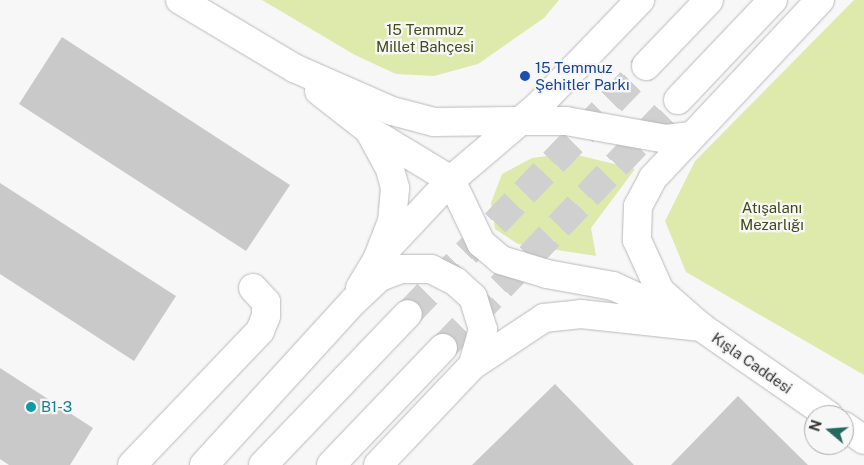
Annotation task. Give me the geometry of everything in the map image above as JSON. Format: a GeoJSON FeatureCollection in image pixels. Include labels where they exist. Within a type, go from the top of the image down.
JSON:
{"type":"FeatureCollection","features":[{"type":"Feature","properties":{"kind":"main road"},"geometry":{"type":"LineString","coordinates":[[180,0],[294,68],[392,112],[434,122],[566,121],[666,140],[689,136]]}},
{"type":"Feature","properties":{"kind":"main road"},"geometry":{"type":"LineString","coordinates":[[378,258],[451,180],[515,121],[539,105],[640,0]]}},
{"type":"Feature","properties":{"kind":"main road"},"geometry":{"type":"LineString","coordinates":[[646,66],[709,0]]}},
{"type":"Feature","properties":{"kind":"main road"},"geometry":{"type":"LineString","coordinates":[[678,100],[773,0]]}},
{"type":"Feature","properties":{"kind":"main road"},"geometry":{"type":"LineString","coordinates":[[701,327],[660,290],[637,240],[638,206],[653,178],[689,136],[820,0]]}},
{"type":"Feature","properties":{"kind":"main road"},"geometry":{"type":"LineString","coordinates":[[294,68],[370,131],[451,180],[481,243],[501,260],[547,274],[614,286],[701,327]]}},
{"type":"Feature","properties":{"kind":"main road"},"geometry":{"type":"LineString","coordinates":[[354,301],[378,258],[392,221],[395,188],[390,169],[370,131]]}},
{"type":"Feature","properties":{"kind":"main road"},"geometry":{"type":"LineString","coordinates":[[204,465],[354,301],[380,277],[401,270],[431,269],[455,281],[472,297],[480,311],[483,329],[473,365]]}},
{"type":"Feature","properties":{"kind":"main road"},"geometry":{"type":"LineString","coordinates":[[132,465],[260,331],[266,316],[266,302],[254,288]]}},
{"type":"Feature","properties":{"kind":"main road"},"geometry":{"type":"LineString","coordinates":[[263,465],[408,314]]}},
{"type":"Feature","properties":{"kind":"main road"},"geometry":{"type":"LineString","coordinates":[[378,465],[473,365],[544,318],[581,314],[701,327]]}},
{"type":"Feature","properties":{"kind":"main road","name":"Kışla Caddesi"},"geometry":{"type":"LineString","coordinates":[[701,327],[814,405]]}},
{"type":"Feature","properties":{"kind":"main road"},"geometry":{"type":"LineString","coordinates":[[331,465],[443,348]]}},
{"type":"Feature","properties":{"kind":"green space","name":"15 Temmuz Millet Bahçesi"},"geometry":{"type":"Polygon","coordinates":[[[262,0],[559,0],[544,18],[478,64],[434,76],[396,74],[355,55],[262,0]]]}},
{"type":"Feature","properties":{"kind":"green space","name":"Atışalanı Mezarlığı"},"geometry":{"type":"Polygon","coordinates":[[[854,0],[864,0],[864,375],[686,272],[665,221],[695,161],[854,0]]]}},
{"type":"Feature","properties":{"kind":"green space"},"geometry":{"type":"Polygon","coordinates":[[[569,153],[635,169],[591,228],[596,256],[518,244],[495,229],[491,203],[502,174],[532,158],[569,153]]]}},
{"type":"Feature","properties":{"kind":"building"},"geometry":{"type":"Polygon","coordinates":[[[62,37],[290,185],[246,251],[19,104],[62,37]]]}},
{"type":"Feature","properties":{"kind":"building"},"geometry":{"type":"Polygon","coordinates":[[[0,183],[176,296],[134,361],[0,274],[0,183]]]}},
{"type":"Feature","properties":{"kind":"building","name":"B1-3"},"geometry":{"type":"Polygon","coordinates":[[[0,368],[93,428],[70,465],[9,465],[0,459],[0,368]]]}},
{"type":"Feature","properties":{"kind":"building"},"geometry":{"type":"Polygon","coordinates":[[[555,384],[634,465],[472,465],[555,384]]]}},
{"type":"Feature","properties":{"kind":"building"},"geometry":{"type":"Polygon","coordinates":[[[738,396],[808,465],[671,465],[738,396]]]}},
{"type":"Feature","properties":{"kind":"tunnel"},"geometry":{"type":"LineString","coordinates":[[408,314],[646,66]]}},
{"type":"Feature","properties":{"kind":"tunnel"},"geometry":{"type":"LineString","coordinates":[[443,348],[678,100]]}},
{"type":"Feature","properties":{"kind":"place","name":"15 Temmuz Şehitler Parkı"},"geometry":{"type":"Point","coordinates":[525,76]}},
{"type":"Feature","properties":{"kind":"place","name":"B1-3"},"geometry":{"type":"Point","coordinates":[31,407]}}]}
